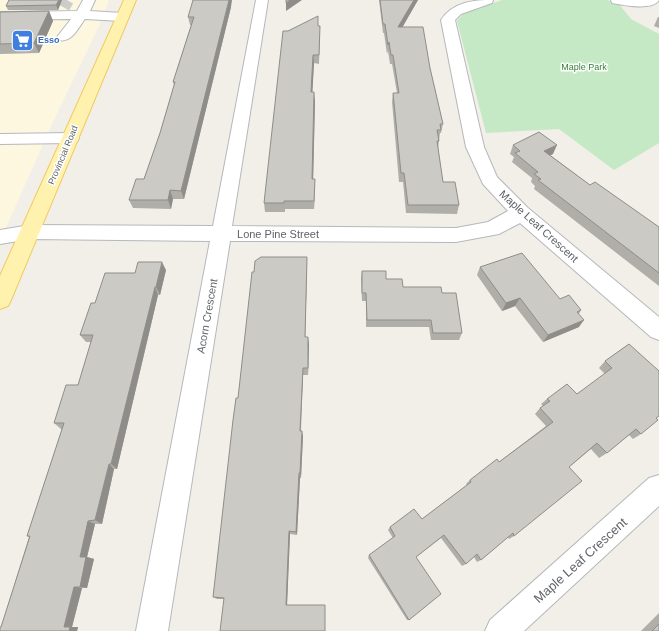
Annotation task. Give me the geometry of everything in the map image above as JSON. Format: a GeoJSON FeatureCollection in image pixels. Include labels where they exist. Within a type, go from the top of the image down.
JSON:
{"type":"FeatureCollection","features":[{"type":"Feature","properties":{"kind":"main road","name":"Provincial Road"},"geometry":{"type":"LineString","coordinates":[[0,300],[125,7]]}},
{"type":"Feature","properties":{"kind":"street"},"geometry":{"type":"LineString","coordinates":[[0,13],[8,0]]}},
{"type":"Feature","properties":{"kind":"street"},"geometry":{"type":"LineString","coordinates":[[64,37],[81,15],[89,0]]}},
{"type":"Feature","properties":{"kind":"street","name":"Acorn Crescent"},"geometry":{"type":"LineString","coordinates":[[152,631],[262,0]]}},
{"type":"Feature","properties":{"kind":"street","name":"Maple Leaf Crescent"},"geometry":{"type":"LineString","coordinates":[[487,0],[456,11],[448,20],[475,147],[489,180],[521,213],[659,330]]}},
{"type":"Feature","properties":{"kind":"street"},"geometry":{"type":"LineString","coordinates":[[617,0],[645,3],[653,0]]}},
{"type":"Feature","properties":{"kind":"street"},"geometry":{"type":"LineString","coordinates":[[0,16],[24,12],[61,10],[81,15],[125,7]]}},
{"type":"Feature","properties":{"kind":"street"},"geometry":{"type":"LineString","coordinates":[[0,139],[70,138]]}},
{"type":"Feature","properties":{"kind":"street","name":"Lone Pine Street"},"geometry":{"type":"LineString","coordinates":[[0,237],[30,232],[456,235],[492,229],[521,213]]}},
{"type":"Feature","properties":{"kind":"street","name":"Maple Leaf Crescent"},"geometry":{"type":"LineString","coordinates":[[501,631],[659,488]]}},
{"type":"Feature","properties":{"kind":"shaded area"},"geometry":{"type":"Polygon","coordinates":[[[0,0],[109,0],[99,26],[53,122],[0,241],[0,0]]]}},
{"type":"Feature","properties":{"kind":"green space","name":"Maple Park"},"geometry":{"type":"Polygon","coordinates":[[[502,0],[607,0],[619,4],[631,19],[659,34],[659,143],[614,170],[559,129],[486,133],[457,21],[463,14],[502,0]]]}},
{"type":"Feature","properties":{"kind":"building"},"geometry":{"type":"Polygon","coordinates":[[[9,0],[59,0],[56,5],[6,6],[9,0]]]}},
{"type":"Feature","properties":{"kind":"building"},"geometry":{"type":"Polygon","coordinates":[[[193,0],[229,0],[181,191],[170,190],[168,200],[129,200],[136,179],[144,179],[160,133],[175,82],[173,82],[194,17],[188,17],[193,0]]]}},
{"type":"Feature","properties":{"kind":"building"},"geometry":{"type":"Polygon","coordinates":[[[380,0],[414,0],[398,27],[423,27],[430,68],[443,124],[440,124],[441,130],[437,130],[439,141],[437,141],[443,182],[455,182],[459,205],[408,205],[404,173],[401,173],[393,93],[399,93],[393,55],[391,55],[389,42],[388,45],[385,24],[383,24],[380,0]]]}},
{"type":"Feature","properties":{"kind":"building"},"geometry":{"type":"Polygon","coordinates":[[[49,11],[34,43],[0,44],[0,12],[49,11]]]}},
{"type":"Feature","properties":{"kind":"building"},"geometry":{"type":"Polygon","coordinates":[[[318,16],[318,26],[320,26],[319,55],[313,55],[311,92],[314,92],[312,179],[315,179],[314,201],[264,203],[283,31],[288,31],[318,16]]]}},
{"type":"Feature","properties":{"kind":"building"},"geometry":{"type":"Polygon","coordinates":[[[539,132],[557,145],[544,151],[590,185],[595,182],[659,227],[659,273],[538,180],[541,179],[534,174],[538,172],[515,153],[520,151],[513,145],[539,132]]]}},
{"type":"Feature","properties":{"kind":"building"},"geometry":{"type":"Polygon","coordinates":[[[522,253],[560,299],[569,295],[581,310],[577,312],[584,320],[548,335],[520,298],[506,303],[480,267],[522,253]]]}},
{"type":"Feature","properties":{"kind":"building"},"geometry":{"type":"Polygon","coordinates":[[[261,257],[307,257],[305,337],[308,337],[308,368],[303,368],[300,431],[302,431],[296,532],[289,531],[286,605],[325,605],[325,631],[220,631],[224,598],[213,597],[233,420],[236,398],[238,398],[252,272],[254,272],[255,261],[261,257]]]}},
{"type":"Feature","properties":{"kind":"building"},"geometry":{"type":"Polygon","coordinates":[[[138,262],[162,262],[111,464],[109,464],[95,520],[88,521],[80,557],[86,557],[80,587],[74,587],[64,627],[70,627],[69,631],[0,631],[0,627],[30,536],[27,536],[64,423],[54,423],[66,385],[78,385],[93,335],[80,335],[91,303],[95,303],[105,273],[135,273],[138,262]]]}},
{"type":"Feature","properties":{"kind":"building"},"geometry":{"type":"Polygon","coordinates":[[[362,271],[386,271],[386,279],[402,279],[403,287],[441,287],[442,293],[456,293],[462,333],[433,333],[431,320],[367,320],[366,293],[362,293],[362,271]]]}},
{"type":"Feature","properties":{"kind":"building"},"geometry":{"type":"Polygon","coordinates":[[[629,344],[659,371],[659,416],[656,418],[658,420],[641,434],[636,429],[607,453],[597,443],[569,467],[582,481],[514,536],[513,533],[481,560],[477,554],[466,564],[444,535],[416,557],[441,594],[409,620],[369,555],[395,536],[390,527],[414,509],[422,519],[471,482],[470,480],[497,459],[499,462],[553,422],[540,408],[550,401],[547,399],[567,384],[577,394],[612,368],[605,361],[629,344]]]}},
{"type":"Feature","properties":{"kind":"building"},"geometry":{"type":"Polygon","coordinates":[[[659,624],[659,631],[652,631],[659,624]]]}},
{"type":"Feature","properties":{"kind":"tunnel"},"geometry":{"type":"LineString","coordinates":[[63,7],[67,0]]}},
{"type":"Feature","properties":{"kind":"place","name":"Esso"},"geometry":{"type":"Point","coordinates":[22,40]}}]}
